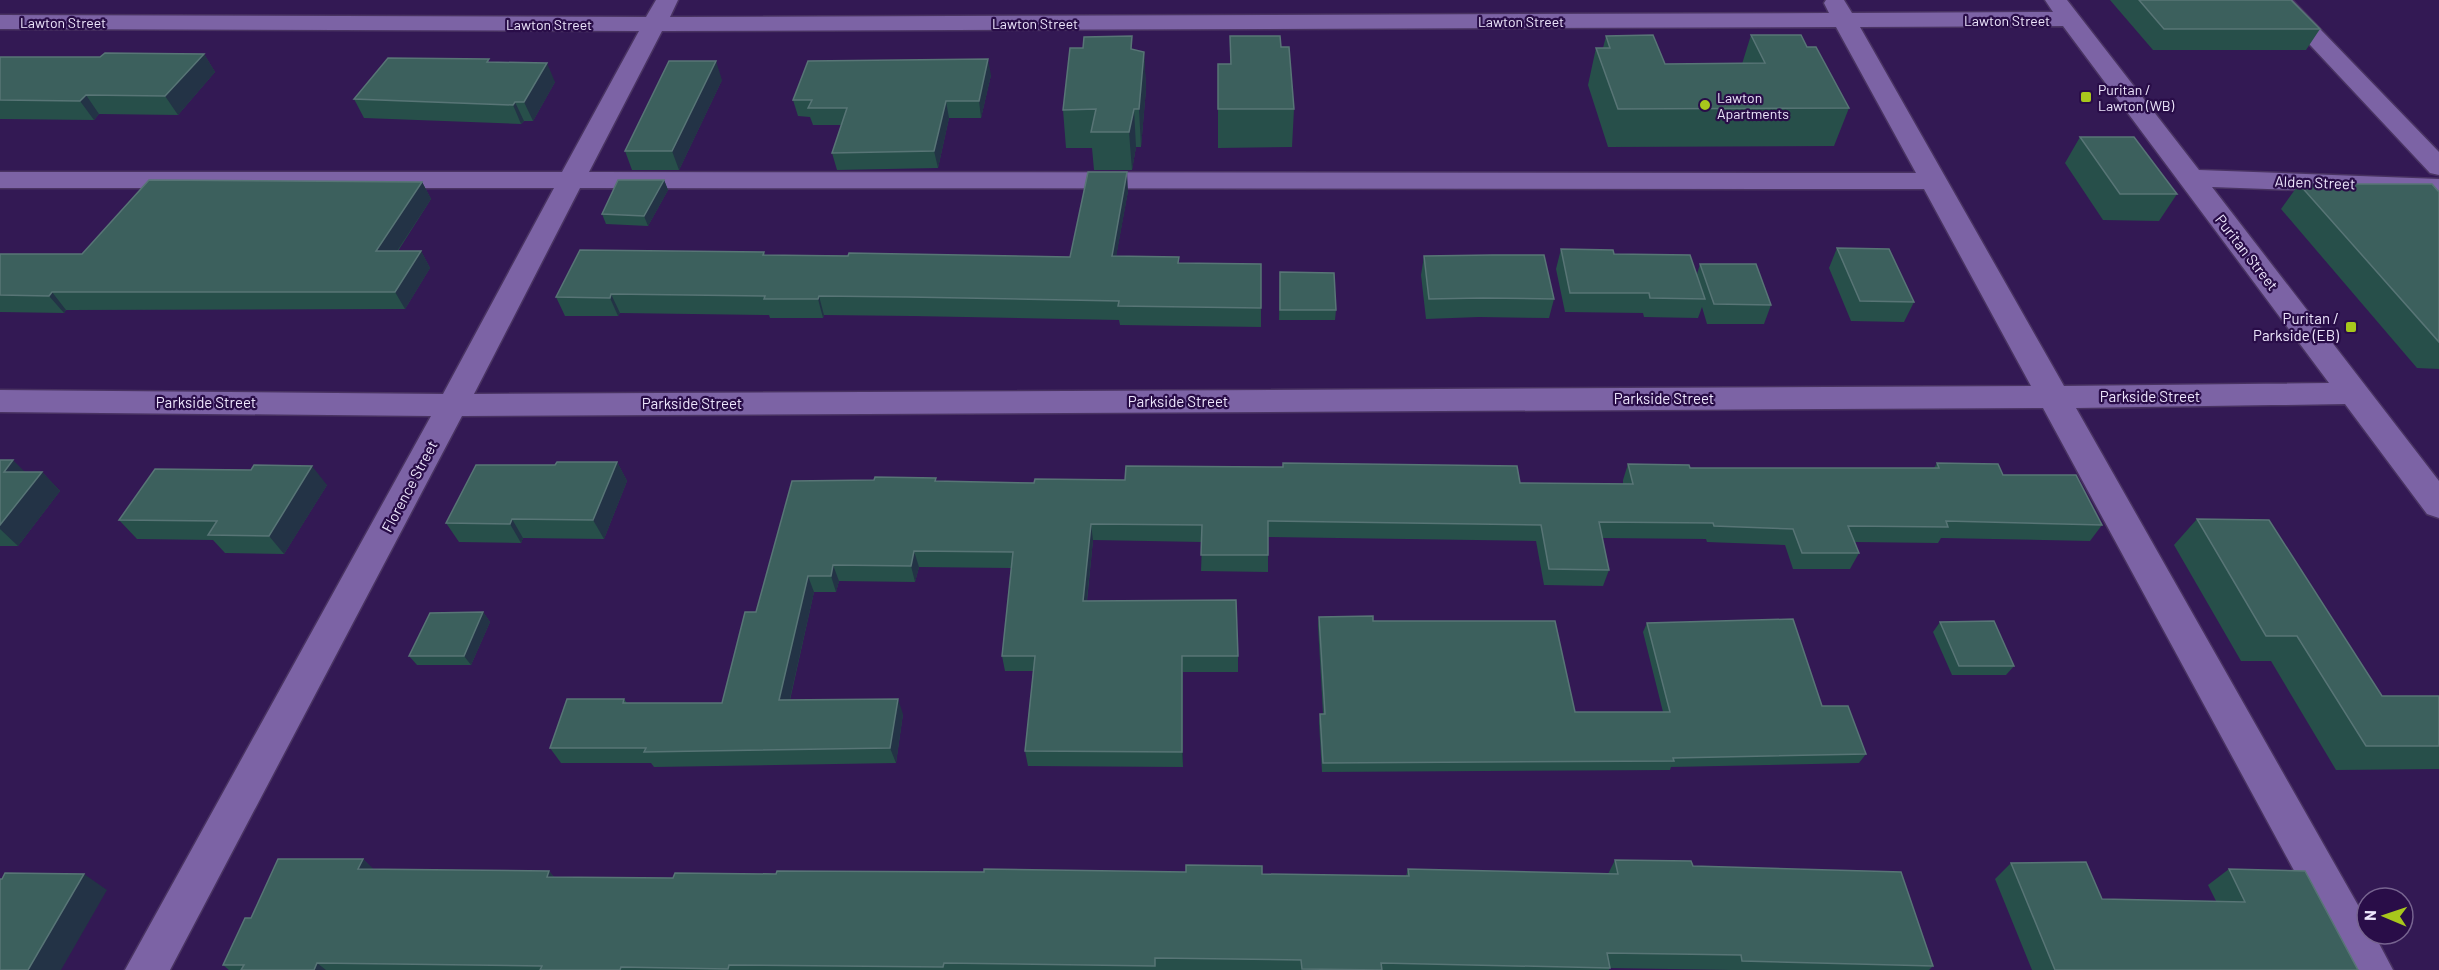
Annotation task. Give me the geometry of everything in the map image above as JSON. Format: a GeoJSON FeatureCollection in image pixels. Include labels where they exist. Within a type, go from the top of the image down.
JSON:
{"type":"FeatureCollection","features":[{"type":"Feature","properties":{"kind":"street"},"geometry":{"type":"LineString","coordinates":[[2279,0],[2439,167]]}},
{"type":"Feature","properties":{"kind":"street"},"geometry":{"type":"LineString","coordinates":[[1839,10],[2371,970]]}},
{"type":"Feature","properties":{"kind":"street","name":"Lawton Street"},"geometry":{"type":"LineString","coordinates":[[0,22],[660,12],[2062,10]]}},
{"type":"Feature","properties":{"kind":"street","name":"Puritan Street"},"geometry":{"type":"LineString","coordinates":[[2062,10],[2439,505]]}},
{"type":"Feature","properties":{"kind":"street","name":"Florence Street"},"geometry":{"type":"LineString","coordinates":[[147,970],[452,405],[660,12]]}},
{"type":"Feature","properties":{"kind":"street","name":"Alden Street"},"geometry":{"type":"LineString","coordinates":[[2190,178],[2439,187]]}},
{"type":"Feature","properties":{"kind":"street"},"geometry":{"type":"LineString","coordinates":[[0,180],[1934,181]]}},
{"type":"Feature","properties":{"kind":"street","name":"Parkside Street"},"geometry":{"type":"LineString","coordinates":[[0,401],[452,405],[2286,396],[2355,393]]}},
{"type":"Feature","properties":{"kind":"building"},"geometry":{"type":"Polygon","coordinates":[[[2139,0],[2291,0],[2320,29],[2164,29],[2139,0]]]}},
{"type":"Feature","properties":{"kind":"building"},"geometry":{"type":"Polygon","coordinates":[[[1653,35],[1665,64],[1765,63],[1751,35],[1801,35],[1807,47],[1816,47],[1849,108],[1618,109],[1596,48],[1610,48],[1606,36],[1653,35]]]}},
{"type":"Feature","properties":{"kind":"building"},"geometry":{"type":"Polygon","coordinates":[[[1132,36],[1131,49],[1144,52],[1139,109],[1134,109],[1129,132],[1091,132],[1096,109],[1063,110],[1070,48],[1083,48],[1084,37],[1132,36]]]}},
{"type":"Feature","properties":{"kind":"building"},"geometry":{"type":"Polygon","coordinates":[[[1230,36],[1280,36],[1281,47],[1289,47],[1294,109],[1218,109],[1218,64],[1231,64],[1230,36]]]}},
{"type":"Feature","properties":{"kind":"building"},"geometry":{"type":"Polygon","coordinates":[[[105,53],[204,54],[165,96],[86,95],[80,101],[0,100],[0,57],[100,57],[105,53]]]}},
{"type":"Feature","properties":{"kind":"building"},"geometry":{"type":"Polygon","coordinates":[[[388,58],[489,59],[487,62],[547,63],[524,102],[515,102],[513,105],[354,99],[388,58]]]}},
{"type":"Feature","properties":{"kind":"building"},"geometry":{"type":"Polygon","coordinates":[[[988,59],[979,101],[946,101],[934,151],[832,153],[847,108],[808,108],[812,100],[793,100],[808,61],[988,59]]]}},
{"type":"Feature","properties":{"kind":"building"},"geometry":{"type":"Polygon","coordinates":[[[669,61],[716,61],[672,151],[625,151],[669,61]]]}},
{"type":"Feature","properties":{"kind":"building"},"geometry":{"type":"Polygon","coordinates":[[[2080,137],[2134,137],[2177,194],[2120,194],[2080,137]]]}},
{"type":"Feature","properties":{"kind":"building"},"geometry":{"type":"Polygon","coordinates":[[[1088,172],[1127,172],[1112,256],[1179,257],[1178,263],[1261,264],[1261,308],[1118,306],[1119,301],[908,297],[819,296],[818,299],[764,299],[765,296],[611,294],[610,298],[556,297],[580,250],[764,252],[763,255],[848,256],[849,253],[1070,257],[1088,172]]]}},
{"type":"Feature","properties":{"kind":"building"},"geometry":{"type":"Polygon","coordinates":[[[149,180],[422,182],[376,251],[421,251],[395,292],[52,292],[49,296],[0,295],[0,254],[82,254],[149,180]]]}},
{"type":"Feature","properties":{"kind":"building"},"geometry":{"type":"Polygon","coordinates":[[[618,180],[664,180],[644,216],[602,214],[618,180]]]}},
{"type":"Feature","properties":{"kind":"building"},"geometry":{"type":"Polygon","coordinates":[[[2299,184],[2432,184],[2439,192],[2439,342],[2299,184]]]}},
{"type":"Feature","properties":{"kind":"building"},"geometry":{"type":"Polygon","coordinates":[[[1837,248],[1889,249],[1914,302],[1860,301],[1837,248]]]}},
{"type":"Feature","properties":{"kind":"building"},"geometry":{"type":"Polygon","coordinates":[[[1561,249],[1613,250],[1614,254],[1690,255],[1705,299],[1650,298],[1649,293],[1570,293],[1561,249]]]}},
{"type":"Feature","properties":{"kind":"building"},"geometry":{"type":"Polygon","coordinates":[[[1544,255],[1554,299],[1429,299],[1424,256],[1544,255]]]}},
{"type":"Feature","properties":{"kind":"building"},"geometry":{"type":"Polygon","coordinates":[[[1700,264],[1756,264],[1771,305],[1714,304],[1700,264]]]}},
{"type":"Feature","properties":{"kind":"building"},"geometry":{"type":"Polygon","coordinates":[[[1280,272],[1334,273],[1336,310],[1280,310],[1280,272]]]}},
{"type":"Feature","properties":{"kind":"building"},"geometry":{"type":"Polygon","coordinates":[[[0,460],[13,460],[4,472],[42,472],[0,525],[0,460]]]}},
{"type":"Feature","properties":{"kind":"building"},"geometry":{"type":"Polygon","coordinates":[[[557,462],[617,462],[593,520],[512,519],[510,524],[446,523],[476,465],[555,465],[557,462]]]}},
{"type":"Feature","properties":{"kind":"building"},"geometry":{"type":"Polygon","coordinates":[[[1283,463],[1517,466],[1520,483],[1633,484],[1628,464],[1689,465],[1690,468],[1939,468],[1937,463],[1998,464],[2003,475],[2076,475],[2102,525],[1946,521],[1948,527],[1848,526],[1859,553],[1802,553],[1793,529],[1714,526],[1713,523],[1599,522],[1609,570],[1549,569],[1541,525],[1268,521],[1268,555],[1201,555],[1202,525],[1091,524],[1083,601],[1236,600],[1238,656],[1182,656],[1182,752],[1025,751],[1035,656],[1002,656],[1013,552],[914,551],[911,566],[833,565],[831,576],[808,576],[779,700],[898,699],[890,748],[644,752],[646,748],[550,748],[567,699],[624,699],[623,703],[722,703],[745,612],[756,612],[792,481],[874,480],[875,477],[1034,483],[1035,479],[1125,480],[1126,466],[1283,467],[1283,463]]]}},
{"type":"Feature","properties":{"kind":"building"},"geometry":{"type":"Polygon","coordinates":[[[254,465],[312,466],[269,536],[208,535],[217,521],[119,520],[155,469],[251,470],[254,465]]]}},
{"type":"Feature","properties":{"kind":"building"},"geometry":{"type":"Polygon","coordinates":[[[2197,519],[2269,520],[2382,696],[2439,696],[2439,746],[2366,746],[2297,636],[2266,636],[2197,519]]]}},
{"type":"Feature","properties":{"kind":"building"},"geometry":{"type":"Polygon","coordinates":[[[483,612],[464,656],[409,656],[430,613],[483,612]]]}},
{"type":"Feature","properties":{"kind":"building"},"geometry":{"type":"Polygon","coordinates":[[[1373,616],[1373,621],[1555,621],[1575,712],[1670,712],[1647,623],[1793,619],[1822,706],[1848,706],[1866,754],[1673,758],[1674,761],[1323,763],[1320,714],[1325,714],[1319,617],[1373,616]]]}},
{"type":"Feature","properties":{"kind":"building"},"geometry":{"type":"Polygon","coordinates":[[[1994,621],[2014,666],[1959,666],[1940,622],[1994,621]]]}},
{"type":"Feature","properties":{"kind":"building"},"geometry":{"type":"Polygon","coordinates":[[[278,859],[363,859],[358,869],[549,871],[547,877],[673,878],[675,873],[984,872],[984,869],[1186,872],[1186,865],[1262,866],[1262,874],[1409,876],[1408,869],[1618,874],[1615,860],[1691,861],[1693,866],[1901,872],[1933,966],[1742,961],[1741,955],[1607,953],[1610,968],[1381,963],[1382,970],[1302,969],[1301,960],[1155,958],[1155,966],[944,963],[943,967],[729,965],[728,969],[621,967],[620,970],[540,970],[542,966],[317,963],[314,970],[241,970],[244,965],[223,965],[245,918],[251,918],[278,859]]]}},
{"type":"Feature","properties":{"kind":"building"},"geometry":{"type":"Polygon","coordinates":[[[2086,862],[2102,899],[2245,902],[2229,869],[2305,871],[2358,970],[2055,970],[2011,863],[2086,862]]]}},
{"type":"Feature","properties":{"kind":"building"},"geometry":{"type":"Polygon","coordinates":[[[5,873],[84,874],[28,970],[0,970],[0,879],[5,873]]]}},
{"type":"Feature","properties":{"kind":"place","name":"Puritan / Lawton (WB)"},"geometry":{"type":"Point","coordinates":[2086,97]}},
{"type":"Feature","properties":{"kind":"place","name":"Lawton Apartments"},"geometry":{"type":"Point","coordinates":[1705,105]}},
{"type":"Feature","properties":{"kind":"place","name":"Puritan / Parkside (EB)"},"geometry":{"type":"Point","coordinates":[2351,327]}}]}
